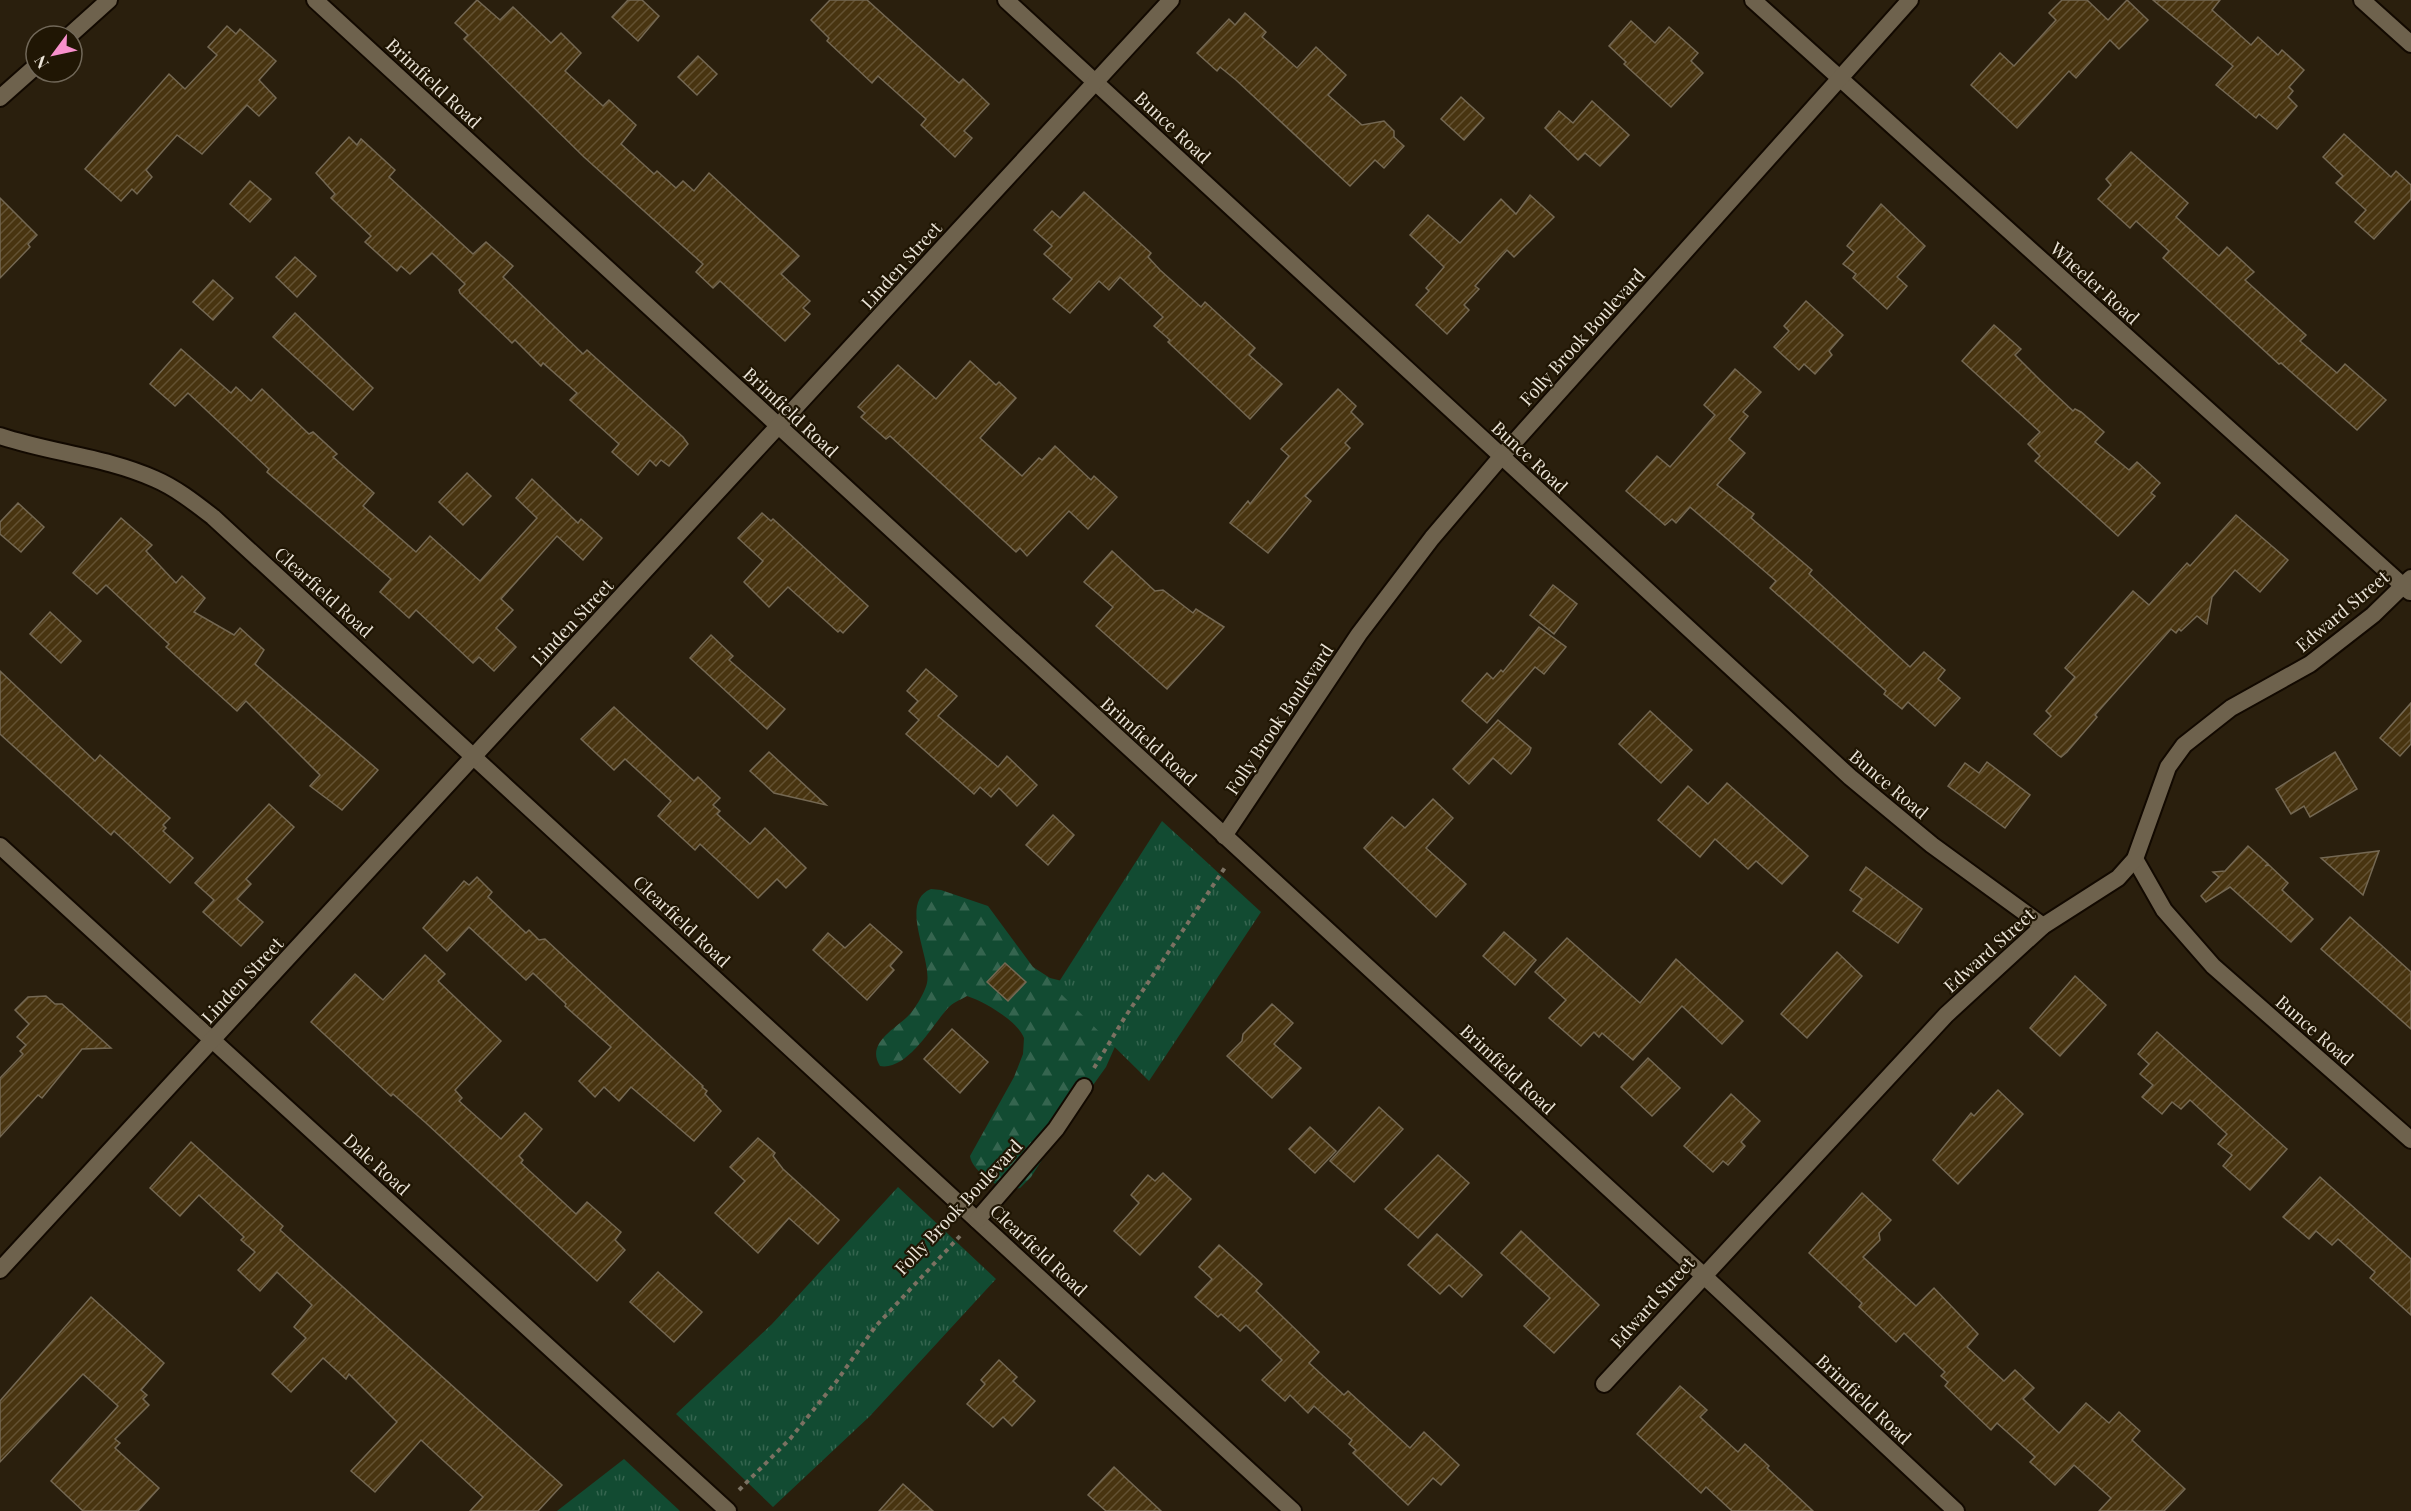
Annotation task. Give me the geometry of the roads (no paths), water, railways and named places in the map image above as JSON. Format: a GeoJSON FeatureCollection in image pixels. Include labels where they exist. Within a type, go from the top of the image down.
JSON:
{"type":"FeatureCollection","features":[{"type":"Feature","properties":{"kind":"street"},"geometry":{"type":"LineString","coordinates":[[83,24],[110,0]]}},
{"type":"Feature","properties":{"kind":"street","name":"Brimfield Road"},"geometry":{"type":"LineString","coordinates":[[315,0],[778,428],[1703,1275],[1956,1511]]}},
{"type":"Feature","properties":{"kind":"street","name":"Bunce Road"},"geometry":{"type":"LineString","coordinates":[[1006,0],[1858,784],[1932,845],[2043,926]]}},
{"type":"Feature","properties":{"kind":"street","name":"Linden Street"},"geometry":{"type":"LineString","coordinates":[[0,1270],[1171,0]]}},
{"type":"Feature","properties":{"kind":"street","name":"Wheeler Road"},"geometry":{"type":"LineString","coordinates":[[1753,0],[2408,586]]}},
{"type":"Feature","properties":{"kind":"street","name":"Folly Brook Boulevard"},"geometry":{"type":"LineString","coordinates":[[1224,836],[1359,634],[1432,537],[1910,0]]}},
{"type":"Feature","properties":{"kind":"street"},"geometry":{"type":"LineString","coordinates":[[2362,0],[2411,44]]}},
{"type":"Feature","properties":{"kind":"street"},"geometry":{"type":"LineString","coordinates":[[0,98],[24,77]]}},
{"type":"Feature","properties":{"kind":"street","name":"Clearfield Road"},"geometry":{"type":"LineString","coordinates":[[0,436],[29,446],[124,467],[156,479],[213,517],[1293,1511]]}},
{"type":"Feature","properties":{"kind":"street","name":"Edward Street"},"geometry":{"type":"LineString","coordinates":[[1604,1384],[1946,1014],[2043,926],[2111,883],[2135,859],[2168,767],[2184,745],[2231,708],[2310,664],[2408,586]]}},
{"type":"Feature","properties":{"kind":"street","name":"Dale Road"},"geometry":{"type":"LineString","coordinates":[[0,846],[725,1509]]}},
{"type":"Feature","properties":{"kind":"street","name":"Bunce Road"},"geometry":{"type":"LineString","coordinates":[[2135,859],[2164,910],[2213,966],[2411,1140]]}},
{"type":"Feature","properties":{"kind":"street","name":"Folly Brook Boulevard"},"geometry":{"type":"LineString","coordinates":[[977,1220],[1056,1129],[1084,1087]]}}]}
